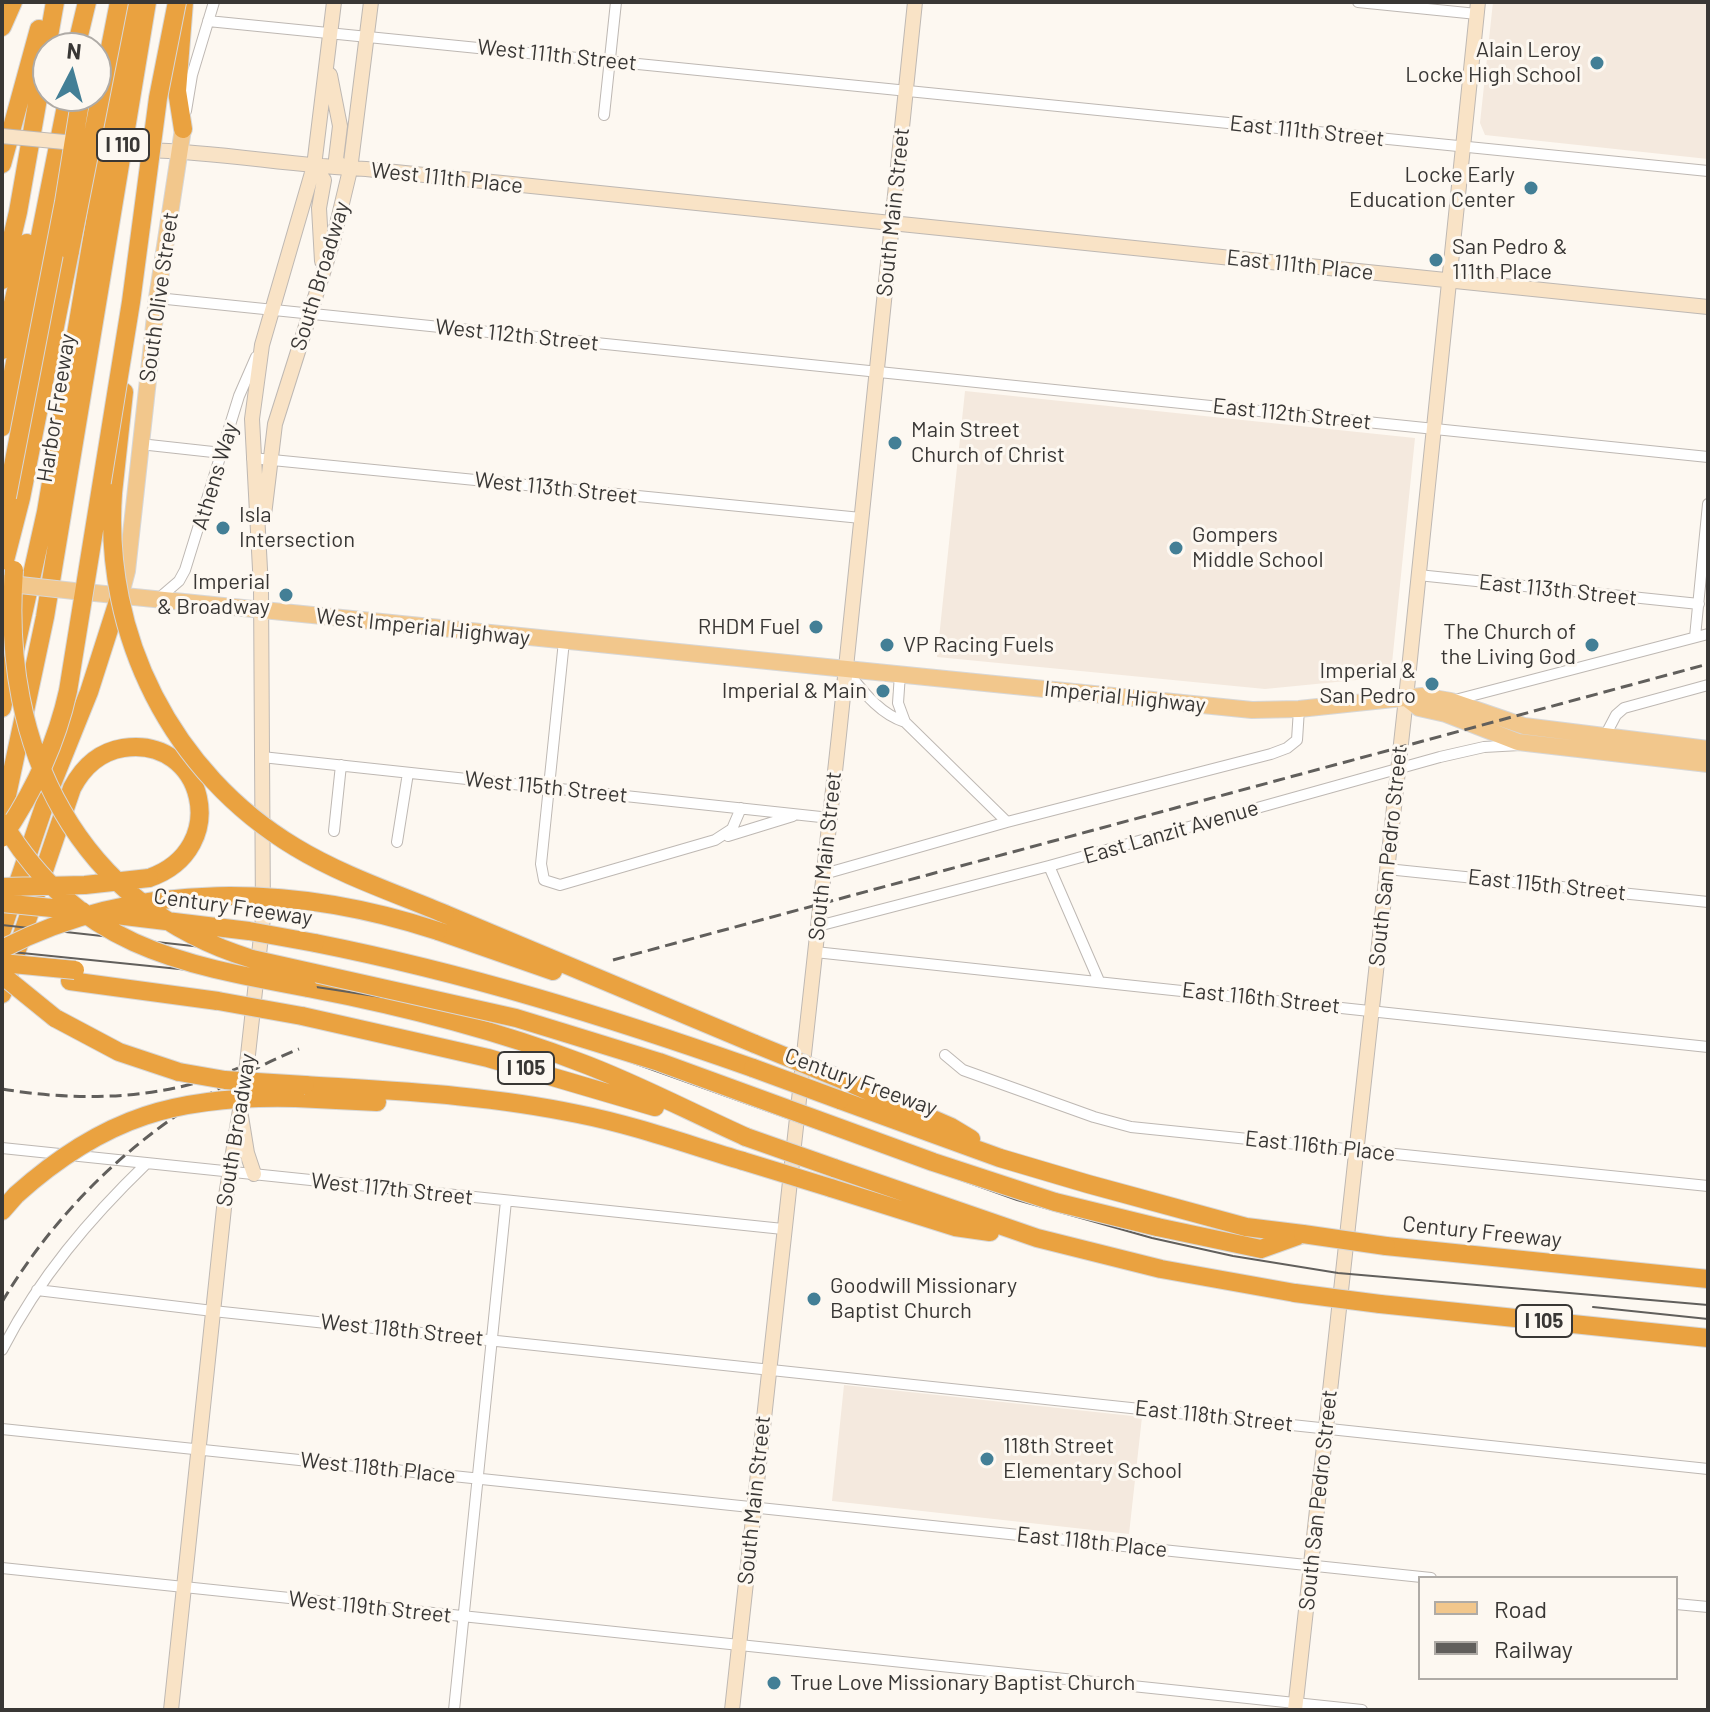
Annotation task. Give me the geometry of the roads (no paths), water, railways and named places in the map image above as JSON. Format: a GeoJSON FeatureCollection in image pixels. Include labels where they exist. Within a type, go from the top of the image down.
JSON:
{"type":"FeatureCollection","features":[{"type":"Feature","properties":{"kind":"highway"},"geometry":{"type":"LineString","coordinates":[[2,27],[13,2]]}},
{"type":"Feature","properties":{"kind":"highway"},"geometry":{"type":"LineString","coordinates":[[2,164],[40,26],[55,2]]}},
{"type":"Feature","properties":{"kind":"highway"},"geometry":{"type":"LineString","coordinates":[[2,280],[18,212],[55,2]]}},
{"type":"Feature","properties":{"kind":"highway"},"geometry":{"type":"LineString","coordinates":[[80,32],[87,2]]}},
{"type":"Feature","properties":{"kind":"highway"},"geometry":{"type":"LineString","coordinates":[[92,32],[97,2]]}},
{"type":"Feature","properties":{"kind":"highway"},"geometry":{"type":"LineString","coordinates":[[2,572],[21,498],[119,2]]}},
{"type":"Feature","properties":{"kind":"highway"},"geometry":{"type":"LineString","coordinates":[[2,708],[48,497],[132,2]]}},
{"type":"Feature","properties":{"kind":"highway","name":"Harbor Freeway"},"geometry":{"type":"LineString","coordinates":[[2,820],[45,617],[147,2]]}},
{"type":"Feature","properties":{"kind":"highway"},"geometry":{"type":"LineString","coordinates":[[2,838],[39,777],[66,701],[131,302],[158,98],[177,2]]}},
{"type":"Feature","properties":{"kind":"highway"},"geometry":{"type":"LineString","coordinates":[[183,129],[177,91],[184,2]]}},
{"type":"Feature","properties":{"kind":"highway"},"geometry":{"type":"LineString","coordinates":[[2,350],[61,112]]}},
{"type":"Feature","properties":{"kind":"highway"},"geometry":{"type":"LineString","coordinates":[[2,427],[62,112]]}},
{"type":"Feature","properties":{"kind":"highway"},"geometry":{"type":"LineString","coordinates":[[2,522],[78,112]]}},
{"type":"Feature","properties":{"kind":"highway"},"geometry":{"type":"LineString","coordinates":[[70,251],[14,570],[9,620],[10,667],[20,724],[44,788],[79,843],[126,893],[177,928],[238,955],[516,1018],[578,1036],[1055,1202],[1261,1249],[1303,1234]]}},
{"type":"Feature","properties":{"kind":"highway"},"geometry":{"type":"LineString","coordinates":[[131,302],[112,504],[113,555],[126,627],[139,665],[178,738],[203,771],[232,800],[264,827],[316,859],[441,922],[569,977],[629,991],[843,1080],[951,1127],[1000,1158]]}},
{"type":"Feature","properties":{"kind":"highway"},"geometry":{"type":"LineString","coordinates":[[2,930],[50,789],[89,692],[120,595]]}},
{"type":"Feature","properties":{"kind":"highway"},"geometry":{"type":"LineString","coordinates":[[2,887],[72,886],[142,879],[170,869],[189,850],[198,831],[200,810],[193,783],[181,766],[164,754],[138,747],[118,749],[93,761],[79,777],[70,795],[2,994]]}},
{"type":"Feature","properties":{"kind":"highway"},"geometry":{"type":"LineString","coordinates":[[2,820],[47,881],[86,915],[157,954],[205,969],[418,1011],[498,1034],[581,1062],[746,1137]]}},
{"type":"Feature","properties":{"kind":"highway"},"geometry":{"type":"LineString","coordinates":[[2,949],[85,915],[126,904],[187,896],[245,896],[307,901],[441,922]]}},
{"type":"Feature","properties":{"kind":"highway","name":"Century Freeway"},"geometry":{"type":"LineString","coordinates":[[2,903],[224,928],[315,943],[456,974],[560,1002],[1000,1158],[1246,1227],[1386,1246],[1708,1279]]}},
{"type":"Feature","properties":{"kind":"highway"},"geometry":{"type":"LineString","coordinates":[[2,963],[72,975]]}},
{"type":"Feature","properties":{"kind":"highway"},"geometry":{"type":"LineString","coordinates":[[2,974],[55,1018],[119,1052],[179,1072],[300,1091],[581,1122],[671,1139],[955,1227],[1037,1238]]}},
{"type":"Feature","properties":{"kind":"highway","name":"I 105"},"geometry":{"type":"LineString","coordinates":[[2,974],[72,975],[103,985],[302,1016],[532,1069],[746,1137],[1037,1238],[1177,1272],[1380,1304],[1708,1338]]}},
{"type":"Feature","properties":{"kind":"highway"},"geometry":{"type":"LineString","coordinates":[[2,1211],[48,1168],[84,1143],[142,1116],[204,1100],[300,1091]]}},
{"type":"Feature","properties":{"kind":"main road","name":"South Broadway"},"geometry":{"type":"LineString","coordinates":[[171,1710],[228,1171],[246,1073],[263,918],[262,611],[252,419],[262,345],[314,166],[334,2]]}},
{"type":"Feature","properties":{"kind":"main road","name":"South Broadway"},"geometry":{"type":"LineString","coordinates":[[260,548],[278,412],[321,282],[350,170],[371,2]]}},
{"type":"Feature","properties":{"kind":"main road","name":"South Main Street"},"geometry":{"type":"LineString","coordinates":[[732,1710],[830,818],[915,2]]}},
{"type":"Feature","properties":{"kind":"main road","name":"South San Pedro Street"},"geometry":{"type":"LineString","coordinates":[[1295,1706],[1478,8]]}},
{"type":"Feature","properties":{"kind":"main road"},"geometry":{"type":"LineString","coordinates":[[327,58],[340,126],[336,159],[350,170]]}},
{"type":"Feature","properties":{"kind":"main road","name":"South Olive Street"},"geometry":{"type":"LineString","coordinates":[[120,595],[127,571],[157,298],[183,129]]}},
{"type":"Feature","properties":{"kind":"main road","name":"West 111th Place"},"geometry":{"type":"LineString","coordinates":[[2,136],[892,222]]}},
{"type":"Feature","properties":{"kind":"main road"},"geometry":{"type":"LineString","coordinates":[[314,166],[324,180],[319,208],[323,251],[321,282]]}},
{"type":"Feature","properties":{"kind":"main road","name":"East 111th Place"},"geometry":{"type":"LineString","coordinates":[[892,222],[1708,307]]}},
{"type":"Feature","properties":{"kind":"main road","name":"West Imperial Highway"},"geometry":{"type":"LineString","coordinates":[[2,583],[844,669]]}},
{"type":"Feature","properties":{"kind":"main road","name":"Imperial Highway"},"geometry":{"type":"LineString","coordinates":[[844,669],[1252,710],[1299,709],[1422,696],[1451,701],[1524,726],[1708,749]]}},
{"type":"Feature","properties":{"kind":"main road","name":"Imperial Highway"},"geometry":{"type":"LineString","coordinates":[[1406,698],[1419,708],[1446,714],[1504,738],[1530,744],[1708,764]]}},
{"type":"Feature","properties":{"kind":"main road"},"geometry":{"type":"LineString","coordinates":[[1530,744],[1557,737],[1599,741],[1606,734]]}},
{"type":"Feature","properties":{"kind":"main road"},"geometry":{"type":"LineString","coordinates":[[240,1108],[254,1174]]}},
{"type":"Feature","properties":{"kind":"street"},"geometry":{"type":"LineString","coordinates":[[2,18],[6,2]]}},
{"type":"Feature","properties":{"kind":"street","name":"South Olive Street"},"geometry":{"type":"LineString","coordinates":[[183,129],[192,75],[214,2]]}},
{"type":"Feature","properties":{"kind":"street"},"geometry":{"type":"LineString","coordinates":[[604,115],[616,2]]}},
{"type":"Feature","properties":{"kind":"street"},"geometry":{"type":"LineString","coordinates":[[1358,2],[1478,8]]}},
{"type":"Feature","properties":{"kind":"street","name":"West 111th Street"},"geometry":{"type":"LineString","coordinates":[[208,21],[906,90]]}},
{"type":"Feature","properties":{"kind":"street","name":"East 111th Street"},"geometry":{"type":"LineString","coordinates":[[906,90],[1708,171]]}},
{"type":"Feature","properties":{"kind":"street","name":"West 112th Street"},"geometry":{"type":"LineString","coordinates":[[157,298],[876,371]]}},
{"type":"Feature","properties":{"kind":"street","name":"Athens Way"},"geometry":{"type":"LineString","coordinates":[[158,599],[177,583],[185,570],[239,396],[262,345]]}},
{"type":"Feature","properties":{"kind":"street","name":"East 112th Street"},"geometry":{"type":"LineString","coordinates":[[876,371],[1708,457]]}},
{"type":"Feature","properties":{"kind":"street"},"geometry":{"type":"LineString","coordinates":[[140,444],[222,453]]}},
{"type":"Feature","properties":{"kind":"street","name":"West 113th Street"},"geometry":{"type":"LineString","coordinates":[[252,458],[861,518]]}},
{"type":"Feature","properties":{"kind":"street"},"geometry":{"type":"LineString","coordinates":[[1695,637],[1708,504]]}},
{"type":"Feature","properties":{"kind":"street","name":"East 113th Street"},"geometry":{"type":"LineString","coordinates":[[1418,575],[1699,604]]}},
{"type":"Feature","properties":{"kind":"street"},"geometry":{"type":"LineString","coordinates":[[1451,701],[1708,634]]}},
{"type":"Feature","properties":{"kind":"street"},"geometry":{"type":"LineString","coordinates":[[564,641],[541,864],[544,880],[560,885],[799,814]]}},
{"type":"Feature","properties":{"kind":"street"},"geometry":{"type":"LineString","coordinates":[[844,669],[891,718],[905,722]]}},
{"type":"Feature","properties":{"kind":"street"},"geometry":{"type":"LineString","coordinates":[[900,674],[898,703],[905,722],[1007,822]]}},
{"type":"Feature","properties":{"kind":"street"},"geometry":{"type":"LineString","coordinates":[[1606,734],[1616,715],[1624,708],[1708,685]]}},
{"type":"Feature","properties":{"kind":"street"},"geometry":{"type":"LineString","coordinates":[[824,874],[1287,748],[1297,740],[1299,709]]}},
{"type":"Feature","properties":{"kind":"street","name":"East Lanzit Avenue"},"geometry":{"type":"LineString","coordinates":[[818,926],[1484,747],[1530,744]]}},
{"type":"Feature","properties":{"kind":"street","name":"West 115th Street"},"geometry":{"type":"LineString","coordinates":[[262,757],[830,818]]}},
{"type":"Feature","properties":{"kind":"street"},"geometry":{"type":"LineString","coordinates":[[334,831],[341,765]]}},
{"type":"Feature","properties":{"kind":"street"},"geometry":{"type":"LineString","coordinates":[[397,842],[408,773]]}},
{"type":"Feature","properties":{"kind":"street"},"geometry":{"type":"LineString","coordinates":[[715,840],[732,829],[741,808]]}},
{"type":"Feature","properties":{"kind":"street"},"geometry":{"type":"LineString","coordinates":[[1049,866],[1099,981]]}},
{"type":"Feature","properties":{"kind":"street","name":"East 115th Street"},"geometry":{"type":"LineString","coordinates":[[1387,869],[1708,902]]}},
{"type":"Feature","properties":{"kind":"street","name":"East 116th Street"},"geometry":{"type":"LineString","coordinates":[[815,952],[1708,1047]]}},
{"type":"Feature","properties":{"kind":"street","name":"East 116th Place"},"geometry":{"type":"LineString","coordinates":[[945,1055],[963,1070],[1094,1117],[1131,1127],[1708,1186]]}},
{"type":"Feature","properties":{"kind":"street","name":"West 117th Street"},"geometry":{"type":"LineString","coordinates":[[2,1148],[783,1229]]}},
{"type":"Feature","properties":{"kind":"street"},"geometry":{"type":"LineString","coordinates":[[2,1350],[37,1290],[80,1233],[147,1163]]}},
{"type":"Feature","properties":{"kind":"street"},"geometry":{"type":"LineString","coordinates":[[454,1710],[506,1201]]}},
{"type":"Feature","properties":{"kind":"street","name":"West 118th Street"},"geometry":{"type":"LineString","coordinates":[[37,1290],[768,1368]]}},
{"type":"Feature","properties":{"kind":"street","name":"East 118th Street"},"geometry":{"type":"LineString","coordinates":[[768,1368],[1708,1469]]}},
{"type":"Feature","properties":{"kind":"street","name":"West 118th Place"},"geometry":{"type":"LineString","coordinates":[[2,1429],[753,1507]]}},
{"type":"Feature","properties":{"kind":"street","name":"East 118th Place"},"geometry":{"type":"LineString","coordinates":[[753,1507],[1418,1577]]}},
{"type":"Feature","properties":{"kind":"street","name":"West 119th Street"},"geometry":{"type":"LineString","coordinates":[[2,1568],[1295,1706],[1362,1710]]}},
{"type":"Feature","properties":{"kind":"street"},"geometry":{"type":"LineString","coordinates":[[1678,1604],[1708,1607]]}},
{"type":"Feature","properties":{"kind":"tram line"},"geometry":{"type":"LineString","coordinates":[[2,925],[202,947],[263,957],[408,991],[516,1021],[1017,1200],[1152,1238],[1233,1256],[1338,1273],[1708,1305]]}},
{"type":"Feature","properties":{"kind":"tram line"},"geometry":{"type":"LineString","coordinates":[[2,951],[238,975],[401,1000]]}},
{"type":"Feature","properties":{"kind":"tram line"},"geometry":{"type":"LineString","coordinates":[[1593,1307],[1708,1319]]}},
{"type":"Feature","properties":{"kind":"railway"},"geometry":{"type":"LineString","coordinates":[[613,960],[1708,664]]}},
{"type":"Feature","properties":{"kind":"railway"},"geometry":{"type":"LineString","coordinates":[[2,1302],[29,1260],[60,1221],[130,1151],[210,1094],[299,1049]]}},
{"type":"Feature","properties":{"kind":"railway"},"geometry":{"type":"LineString","coordinates":[[2,1089],[62,1096],[122,1095],[181,1087],[238,1068]]}},
{"type":"Feature","properties":{"kind":"place","name":"Alain Leroy Locke High School"},"geometry":{"type":"Point","coordinates":[1597,63]}},
{"type":"Feature","properties":{"kind":"place","name":"Locke Early Education Center"},"geometry":{"type":"Point","coordinates":[1531,188]}},
{"type":"Feature","properties":{"kind":"place","name":"San Pedro & 111th Place"},"geometry":{"type":"Point","coordinates":[1436,260]}},
{"type":"Feature","properties":{"kind":"place","name":"Main Street Church of Christ"},"geometry":{"type":"Point","coordinates":[895,443]}},
{"type":"Feature","properties":{"kind":"place","name":"Isla Intersection"},"geometry":{"type":"Point","coordinates":[223,528]}},
{"type":"Feature","properties":{"kind":"place","name":"Gompers Middle School"},"geometry":{"type":"Point","coordinates":[1176,548]}},
{"type":"Feature","properties":{"kind":"place","name":"Imperial & Broadway"},"geometry":{"type":"Point","coordinates":[286,595]}},
{"type":"Feature","properties":{"kind":"place","name":"RHDM Fuel"},"geometry":{"type":"Point","coordinates":[816,627]}},
{"type":"Feature","properties":{"kind":"place","name":"VP Racing Fuels"},"geometry":{"type":"Point","coordinates":[887,645]}},
{"type":"Feature","properties":{"kind":"place","name":"The Church of the Living God"},"geometry":{"type":"Point","coordinates":[1592,645]}},
{"type":"Feature","properties":{"kind":"place","name":"Imperial & San Pedro"},"geometry":{"type":"Point","coordinates":[1432,684]}},
{"type":"Feature","properties":{"kind":"place","name":"Imperial & Main"},"geometry":{"type":"Point","coordinates":[883,691]}},
{"type":"Feature","properties":{"kind":"place","name":"Goodwill Missionary Baptist Church"},"geometry":{"type":"Point","coordinates":[814,1299]}},
{"type":"Feature","properties":{"kind":"place","name":"118th Street Elementary School"},"geometry":{"type":"Point","coordinates":[987,1459]}},
{"type":"Feature","properties":{"kind":"place","name":"True Love Missionary Baptist Church"},"geometry":{"type":"Point","coordinates":[774,1683]}}]}
